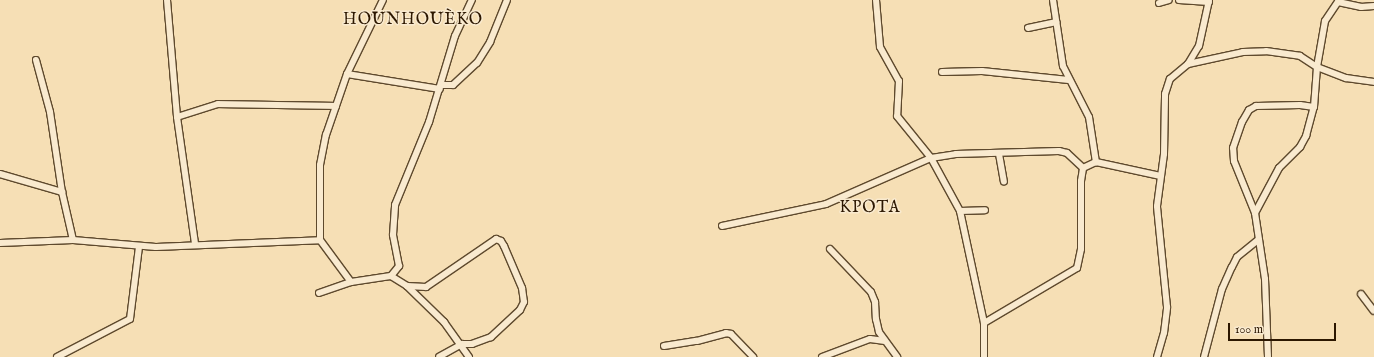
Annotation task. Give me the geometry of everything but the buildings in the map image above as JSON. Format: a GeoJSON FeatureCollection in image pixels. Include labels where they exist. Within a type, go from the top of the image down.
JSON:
{"type":"FeatureCollection","features":[{"type":"Feature","properties":{"kind":"street"},"geometry":{"type":"LineString","coordinates":[[167,0],[177,117],[196,244]]}},
{"type":"Feature","properties":{"kind":"street"},"geometry":{"type":"LineString","coordinates":[[351,282],[320,240],[320,165],[326,134],[347,74],[383,0]]}},
{"type":"Feature","properties":{"kind":"street"},"geometry":{"type":"LineString","coordinates":[[391,276],[399,266],[393,235],[395,206],[441,87],[455,36],[472,0]]}},
{"type":"Feature","properties":{"kind":"street"},"geometry":{"type":"LineString","coordinates":[[347,74],[441,87],[454,85],[477,63],[490,42],[507,0]]}},
{"type":"Feature","properties":{"kind":"street"},"geometry":{"type":"LineString","coordinates":[[876,0],[880,47],[899,81],[897,116],[931,158],[960,211],[984,323],[984,357]]}},
{"type":"Feature","properties":{"kind":"street"},"geometry":{"type":"LineString","coordinates":[[1053,0],[1064,66],[1069,80],[1089,118],[1096,162]]}},
{"type":"Feature","properties":{"kind":"street"},"geometry":{"type":"LineString","coordinates":[[1159,3],[1169,0]]}},
{"type":"Feature","properties":{"kind":"street"},"geometry":{"type":"LineString","coordinates":[[1157,357],[1164,333],[1166,307],[1157,206],[1164,154],[1165,94],[1170,79],[1188,64],[1199,46],[1209,1],[1179,0]]}},
{"type":"Feature","properties":{"kind":"street"},"geometry":{"type":"LineString","coordinates":[[1255,213],[1279,168],[1300,147],[1314,107],[1317,67],[1325,22],[1338,1],[1361,7],[1374,6]]}},
{"type":"Feature","properties":{"kind":"street"},"geometry":{"type":"LineString","coordinates":[[1028,28],[1056,22]]}},
{"type":"Feature","properties":{"kind":"street"},"geometry":{"type":"LineString","coordinates":[[1188,64],[1243,52],[1266,51],[1300,56],[1317,67],[1346,78],[1374,82]]}},
{"type":"Feature","properties":{"kind":"street"},"geometry":{"type":"LineString","coordinates":[[36,60],[50,112],[62,192],[73,240]]}},
{"type":"Feature","properties":{"kind":"street"},"geometry":{"type":"LineString","coordinates":[[942,72],[970,71],[1069,80]]}},
{"type":"Feature","properties":{"kind":"street"},"geometry":{"type":"LineString","coordinates":[[177,117],[218,104],[336,106]]}},
{"type":"Feature","properties":{"kind":"street"},"geometry":{"type":"LineString","coordinates":[[1268,357],[1265,278],[1255,213],[1234,161],[1233,148],[1242,122],[1249,110],[1256,106],[1300,105],[1314,107]]}},
{"type":"Feature","properties":{"kind":"street"},"geometry":{"type":"LineString","coordinates":[[722,226],[826,204],[931,158],[956,154],[999,154],[1059,151],[1067,153],[1084,168]]}},
{"type":"Feature","properties":{"kind":"street"},"geometry":{"type":"LineString","coordinates":[[999,154],[1004,182]]}},
{"type":"Feature","properties":{"kind":"street"},"geometry":{"type":"LineString","coordinates":[[1084,168],[1096,162],[1161,176]]}},
{"type":"Feature","properties":{"kind":"street"},"geometry":{"type":"LineString","coordinates":[[984,323],[1077,268],[1081,249],[1081,181],[1084,168]]}},
{"type":"Feature","properties":{"kind":"street"},"geometry":{"type":"LineString","coordinates":[[0,174],[62,192]]}},
{"type":"Feature","properties":{"kind":"street"},"geometry":{"type":"LineString","coordinates":[[960,211],[985,210]]}},
{"type":"Feature","properties":{"kind":"street"},"geometry":{"type":"LineString","coordinates":[[1204,357],[1222,289],[1232,267],[1237,258],[1259,238]]}},
{"type":"Feature","properties":{"kind":"street"},"geometry":{"type":"LineString","coordinates":[[0,243],[73,240],[139,247],[320,240]]}},
{"type":"Feature","properties":{"kind":"street"},"geometry":{"type":"LineString","coordinates":[[407,286],[426,287],[493,240],[501,241],[522,288],[524,302],[515,318],[499,332],[472,344],[462,344],[439,357]]}},
{"type":"Feature","properties":{"kind":"street"},"geometry":{"type":"LineString","coordinates":[[58,357],[130,319],[139,247]]}},
{"type":"Feature","properties":{"kind":"street"},"geometry":{"type":"LineString","coordinates":[[830,249],[871,292],[876,302],[877,324],[897,357]]}},
{"type":"Feature","properties":{"kind":"street"},"geometry":{"type":"LineString","coordinates":[[320,293],[351,282],[391,276],[407,286],[462,344],[469,357]]}},
{"type":"Feature","properties":{"kind":"street"},"geometry":{"type":"LineString","coordinates":[[1361,294],[1374,311]]}},
{"type":"Feature","properties":{"kind":"street"},"geometry":{"type":"LineString","coordinates":[[664,346],[697,342],[726,333],[731,334],[753,357]]}},
{"type":"Feature","properties":{"kind":"street"},"geometry":{"type":"LineString","coordinates":[[822,357],[870,340],[886,341]]}},
{"type":"Feature","properties":{"kind":"district","name":"HOUNHOUÈKO"},"geometry":{"type":"Point","coordinates":[413,20]}},
{"type":"Feature","properties":{"kind":"district","name":"KPOTA"},"geometry":{"type":"Point","coordinates":[870,208]}}]}
